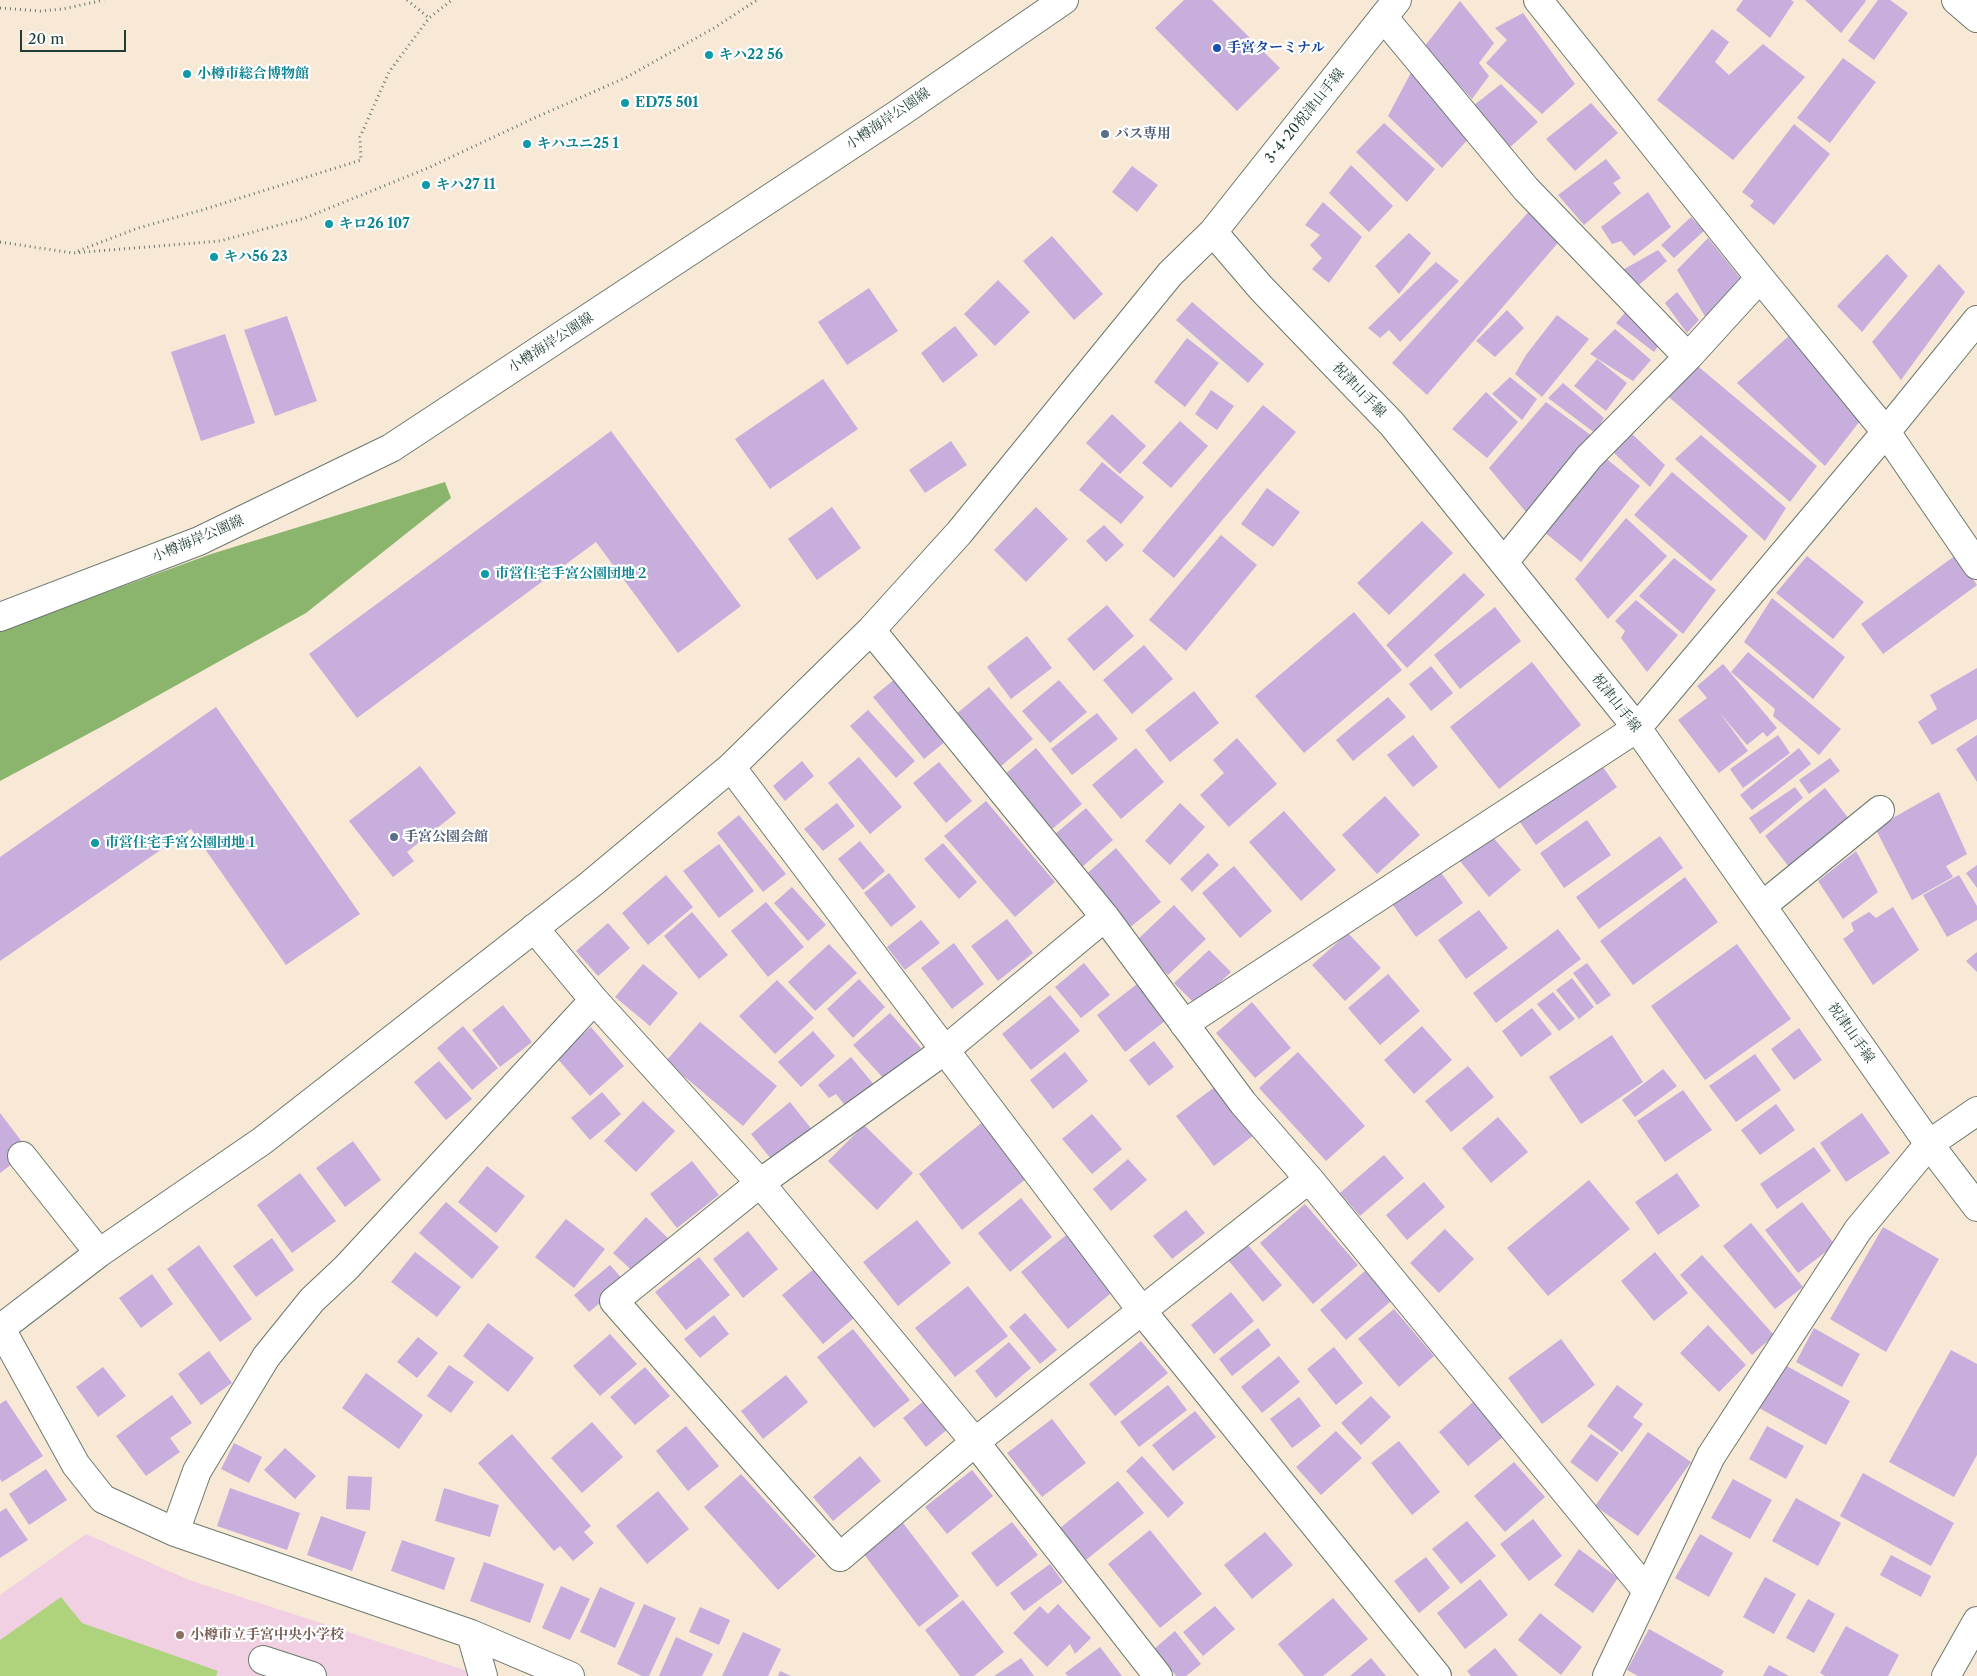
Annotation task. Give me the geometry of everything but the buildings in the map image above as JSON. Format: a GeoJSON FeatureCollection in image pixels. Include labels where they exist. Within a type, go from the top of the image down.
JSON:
{"type":"FeatureCollection","features":[{"type":"Feature","properties":{"kind":"street","name":"小樽海岸公園線"},"geometry":{"type":"LineString","coordinates":[[0,617],[199,541],[391,448],[901,112],[1064,0]]}},
{"type":"Feature","properties":{"kind":"street"},"geometry":{"type":"LineString","coordinates":[[1538,0],[1760,278],[1886,432],[1977,565]]}},
{"type":"Feature","properties":{"kind":"street"},"geometry":{"type":"LineString","coordinates":[[1956,0],[1977,18]]}},
{"type":"Feature","properties":{"kind":"street"},"geometry":{"type":"LineString","coordinates":[[1390,9],[1526,189],[1688,357]]}},
{"type":"Feature","properties":{"kind":"street","name":"3･4･20祝津山手線"},"geometry":{"type":"LineString","coordinates":[[0,1328],[99,1253],[262,1141],[592,884],[731,767],[871,630],[959,532],[1170,274],[1213,232],[1390,9]]}},
{"type":"Feature","properties":{"kind":"street","name":"祝津山手線"},"geometry":{"type":"LineString","coordinates":[[1213,232],[1261,288],[1392,424],[1636,728],[1929,1144],[1977,1207]]}},
{"type":"Feature","properties":{"kind":"street"},"geometry":{"type":"LineString","coordinates":[[1504,562],[1589,457],[1688,357],[1760,278]]}},
{"type":"Feature","properties":{"kind":"street"},"geometry":{"type":"LineString","coordinates":[[1184,1024],[1636,728],[1886,432],[1977,320]]}},
{"type":"Feature","properties":{"kind":"street"},"geometry":{"type":"LineString","coordinates":[[871,630],[1105,917],[1243,1103],[1309,1179],[1647,1591]]}},
{"type":"Feature","properties":{"kind":"street"},"geometry":{"type":"LineString","coordinates":[[731,767],[1142,1311],[1438,1676]]}},
{"type":"Feature","properties":{"kind":"street"},"geometry":{"type":"LineString","coordinates":[[1762,906],[1880,810]]}},
{"type":"Feature","properties":{"kind":"street"},"geometry":{"type":"LineString","coordinates":[[1105,917],[945,1050],[760,1183],[614,1301],[840,1557],[975,1442],[1309,1179]]}},
{"type":"Feature","properties":{"kind":"street"},"geometry":{"type":"LineString","coordinates":[[534,928],[594,1000],[760,1183],[975,1442],[1158,1676]]}},
{"type":"Feature","properties":{"kind":"street"},"geometry":{"type":"LineString","coordinates":[[175,1532],[197,1471],[266,1357],[312,1300],[346,1268],[594,1000]]}},
{"type":"Feature","properties":{"kind":"street"},"geometry":{"type":"LineString","coordinates":[[1607,1676],[1710,1456],[1858,1230],[1929,1144],[1977,1111]]}},
{"type":"Feature","properties":{"kind":"street"},"geometry":{"type":"LineString","coordinates":[[22,1156],[99,1253]]}},
{"type":"Feature","properties":{"kind":"street"},"geometry":{"type":"LineString","coordinates":[[0,1328],[76,1465],[103,1499],[175,1532],[471,1634],[570,1676]]}},
{"type":"Feature","properties":{"kind":"street"},"geometry":{"type":"LineString","coordinates":[[1946,1676],[1977,1621]]}},
{"type":"Feature","properties":{"kind":"street"},"geometry":{"type":"LineString","coordinates":[[471,1634],[483,1676]]}},
{"type":"Feature","properties":{"kind":"street"},"geometry":{"type":"LineString","coordinates":[[263,1660],[312,1676]]}},
{"type":"Feature","properties":{"kind":"path"},"geometry":{"type":"LineString","coordinates":[[0,8],[40,11],[104,0]]}},
{"type":"Feature","properties":{"kind":"path"},"geometry":{"type":"LineString","coordinates":[[406,0],[428,18]]}},
{"type":"Feature","properties":{"kind":"path"},"geometry":{"type":"LineString","coordinates":[[73,253],[138,228],[361,160],[360,137],[389,72],[428,18],[452,0]]}},
{"type":"Feature","properties":{"kind":"path"},"geometry":{"type":"LineString","coordinates":[[0,242],[73,253],[220,241],[305,218],[428,168],[532,118],[627,77],[714,28],[757,0]]}},
{"type":"Feature","properties":{"kind":"shaded area","name":"小樽市立手宮中央小学校"},"geometry":{"type":"Polygon","coordinates":[[[86,1534],[189,1580],[483,1676],[0,1676],[0,1595],[86,1534]]]}},
{"type":"Feature","properties":{"kind":"green space"},"geometry":{"type":"Polygon","coordinates":[[[445,482],[451,498],[306,613],[0,781],[0,631],[211,554],[445,482]]]}},
{"type":"Feature","properties":{"kind":"green space"},"geometry":{"type":"Polygon","coordinates":[[[61,1597],[82,1623],[218,1671],[216,1676],[0,1676],[0,1640],[61,1597]]]}},
{"type":"Feature","properties":{"kind":"place","name":"手宮ターミナル"},"geometry":{"type":"Point","coordinates":[1217,48]}},
{"type":"Feature","properties":{"kind":"place","name":"キハ22 56"},"geometry":{"type":"Point","coordinates":[709,55]}},
{"type":"Feature","properties":{"kind":"place","name":"小樽市総合博物館"},"geometry":{"type":"Point","coordinates":[187,74]}},
{"type":"Feature","properties":{"kind":"place","name":"ED75 501"},"geometry":{"type":"Point","coordinates":[625,103]}},
{"type":"Feature","properties":{"kind":"place","name":"バス専用"},"geometry":{"type":"Point","coordinates":[1105,134]}},
{"type":"Feature","properties":{"kind":"place","name":"キハユニ25 1"},"geometry":{"type":"Point","coordinates":[527,144]}},
{"type":"Feature","properties":{"kind":"place","name":"キハ27 11"},"geometry":{"type":"Point","coordinates":[426,185]}},
{"type":"Feature","properties":{"kind":"place","name":"キロ26 107"},"geometry":{"type":"Point","coordinates":[329,224]}},
{"type":"Feature","properties":{"kind":"place","name":"キハ56 23"},"geometry":{"type":"Point","coordinates":[214,257]}},
{"type":"Feature","properties":{"kind":"place","name":"市営住宅手宮公園団地２"},"geometry":{"type":"Point","coordinates":[485,574]}},
{"type":"Feature","properties":{"kind":"place","name":"手宮公園会館"},"geometry":{"type":"Point","coordinates":[394,837]}},
{"type":"Feature","properties":{"kind":"place","name":"市営住宅手宮公園団地１"},"geometry":{"type":"Point","coordinates":[95,843]}},
{"type":"Feature","properties":{"kind":"place","name":"小樽市立手宮中央小学校"},"geometry":{"type":"Point","coordinates":[180,1635]}}]}
